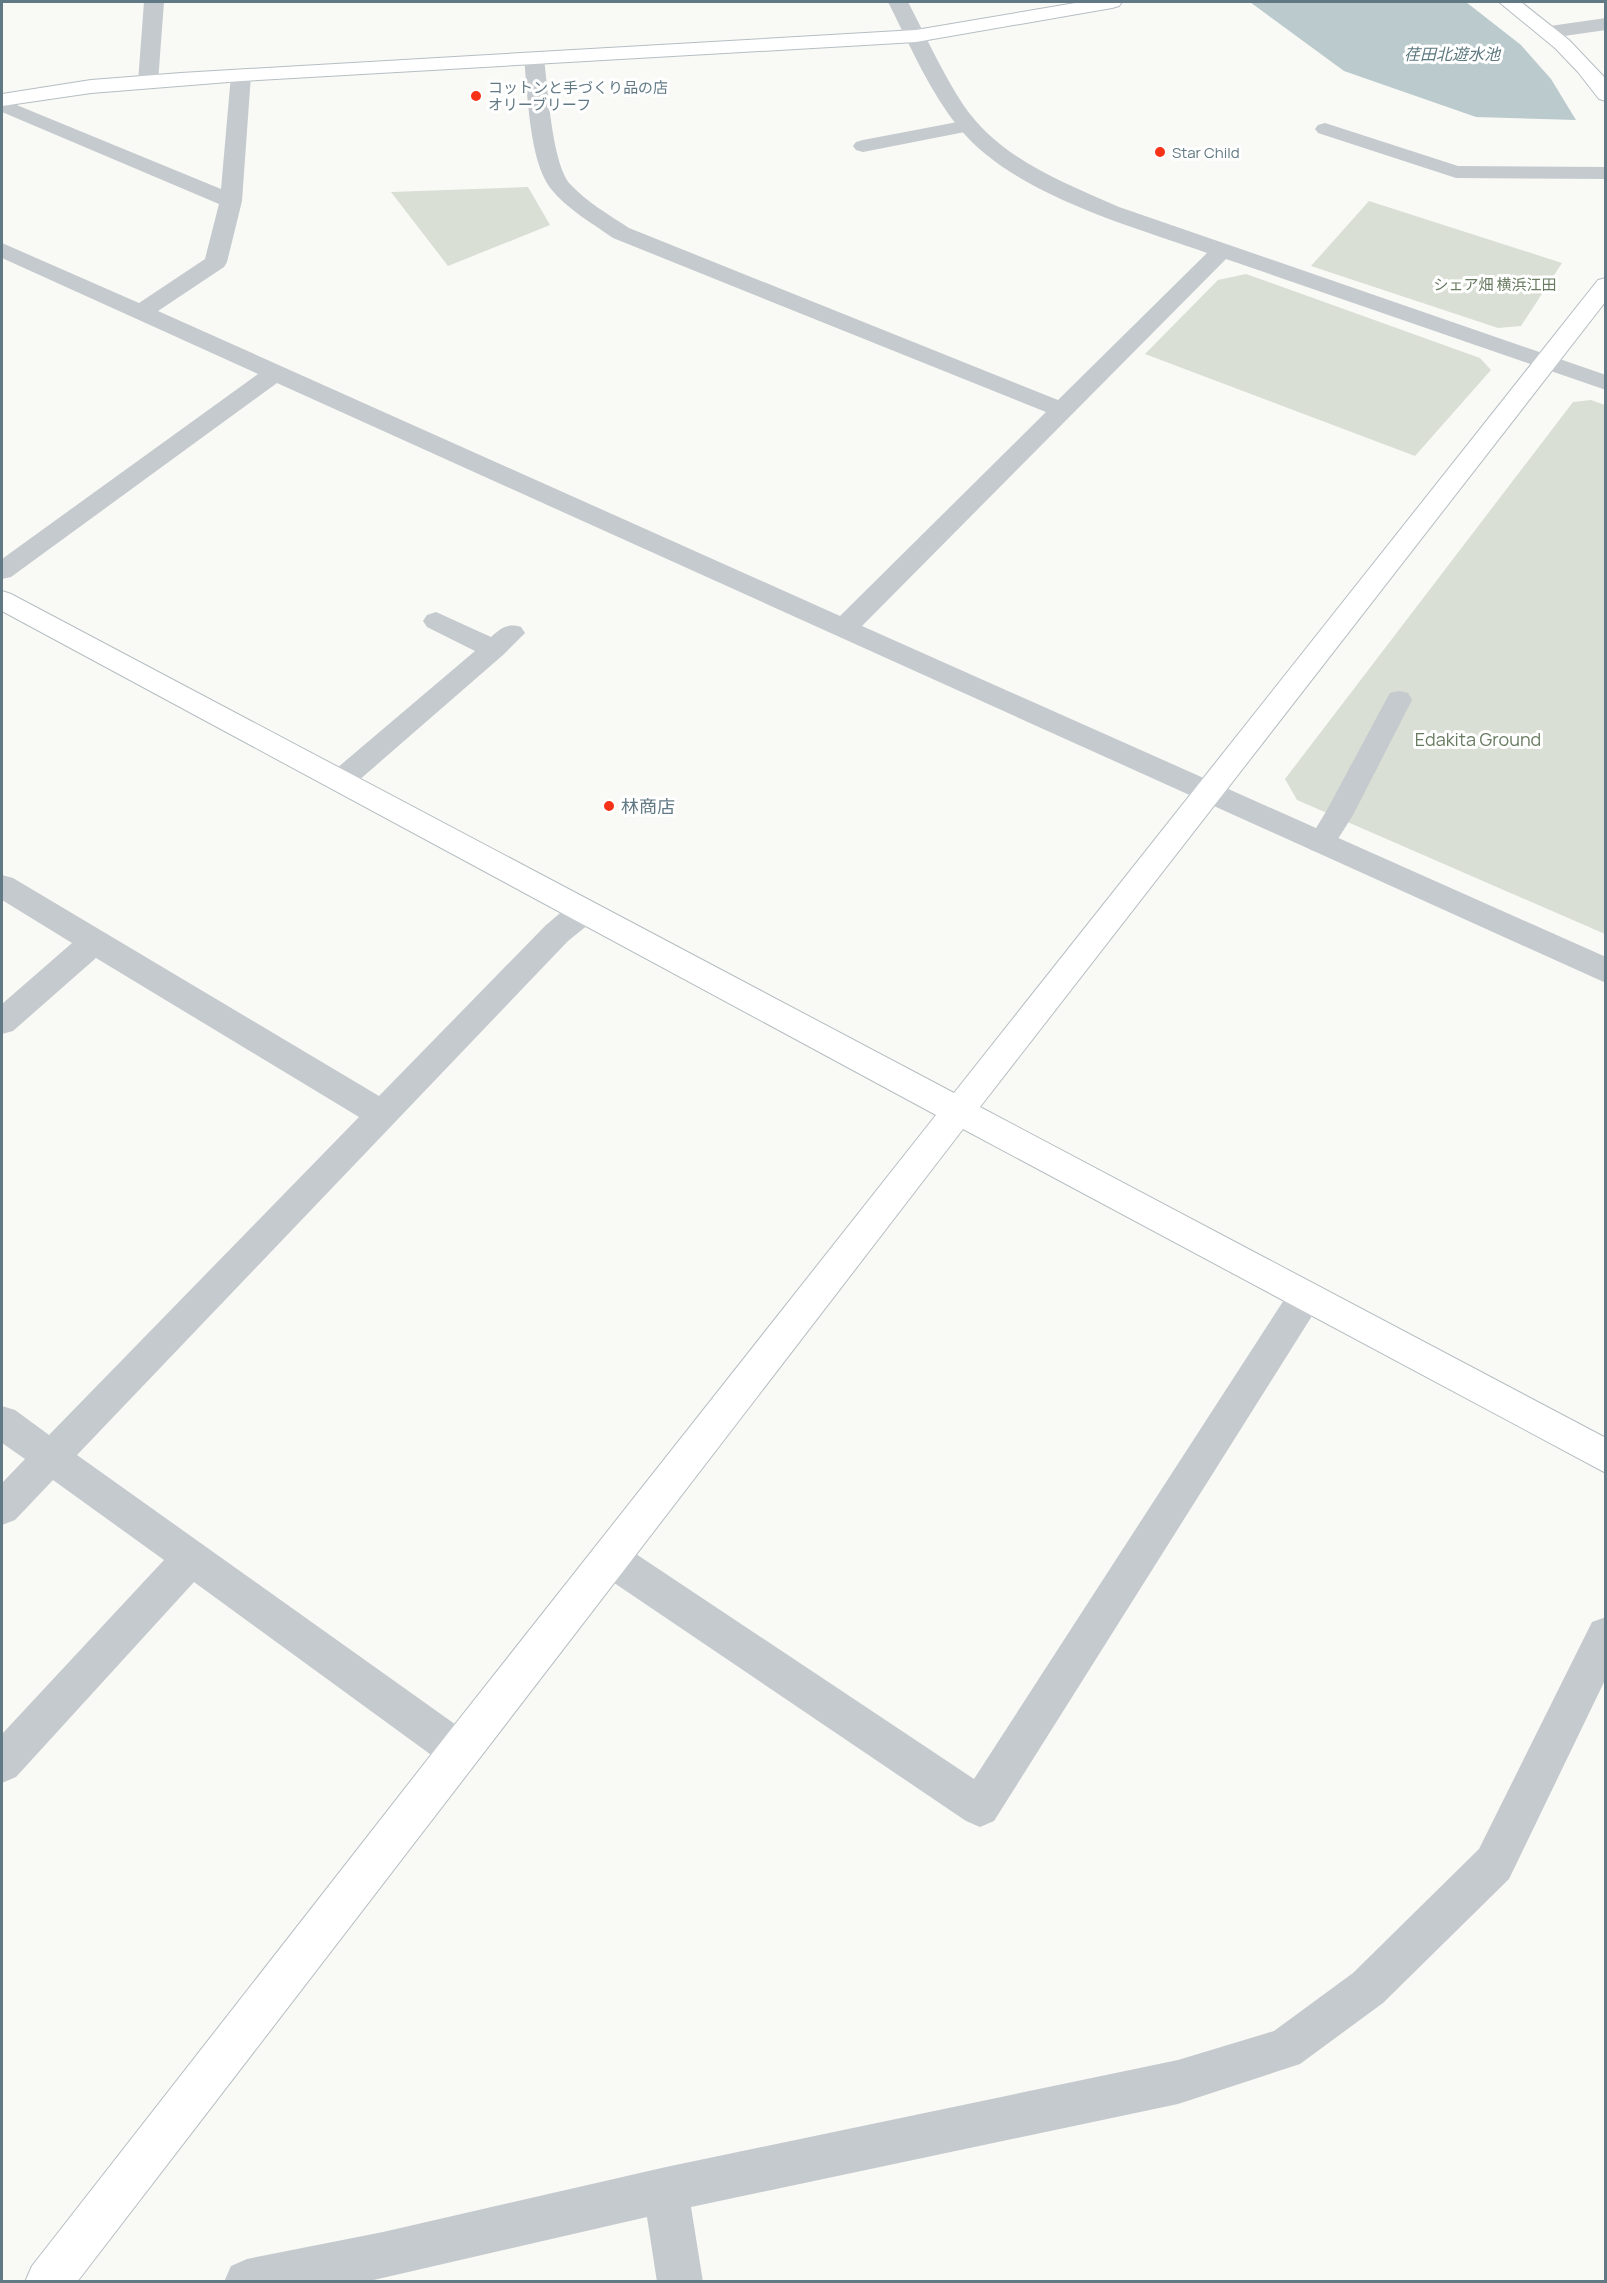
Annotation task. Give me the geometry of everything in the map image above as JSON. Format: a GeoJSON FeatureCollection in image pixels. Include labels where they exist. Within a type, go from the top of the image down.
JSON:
{"type":"FeatureCollection","features":[{"type":"Feature","properties":{"kind":"street"},"geometry":{"type":"LineString","coordinates":[[148,82],[154,2]]}},
{"type":"Feature","properties":{"kind":"street"},"geometry":{"type":"LineString","coordinates":[[898,2],[950,101],[968,126],[983,141],[1036,178],[1111,212],[1605,382]]}},
{"type":"Feature","properties":{"kind":"street"},"geometry":{"type":"LineString","coordinates":[[2,103],[23,96],[148,82],[241,75],[916,36],[1112,2]]}},
{"type":"Feature","properties":{"kind":"street"},"geometry":{"type":"LineString","coordinates":[[1509,2],[1550,32],[1573,53],[1605,95]]}},
{"type":"Feature","properties":{"kind":"street"},"geometry":{"type":"LineString","coordinates":[[1550,32],[1605,24]]}},
{"type":"Feature","properties":{"kind":"street"},"geometry":{"type":"LineString","coordinates":[[534,59],[548,163],[553,177],[583,207],[621,233],[1063,410]]}},
{"type":"Feature","properties":{"kind":"street"},"geometry":{"type":"LineString","coordinates":[[141,312],[216,262],[231,201],[241,75]]}},
{"type":"Feature","properties":{"kind":"street"},"geometry":{"type":"LineString","coordinates":[[2,103],[231,201]]}},
{"type":"Feature","properties":{"kind":"street"},"geometry":{"type":"LineString","coordinates":[[2,250],[1605,971]]}},
{"type":"Feature","properties":{"kind":"street"},"geometry":{"type":"LineString","coordinates":[[843,629],[1222,250]]}},
{"type":"Feature","properties":{"kind":"street"},"geometry":{"type":"LineString","coordinates":[[48,2282],[459,1750],[611,1560],[1605,285]]}},
{"type":"Feature","properties":{"kind":"street"},"geometry":{"type":"LineString","coordinates":[[2,571],[274,374]]}},
{"type":"Feature","properties":{"kind":"street"},"geometry":{"type":"LineString","coordinates":[[2,600],[1605,1457]]}},
{"type":"Feature","properties":{"kind":"street"},"geometry":{"type":"LineString","coordinates":[[2,886],[383,1115]]}},
{"type":"Feature","properties":{"kind":"street"},"geometry":{"type":"LineString","coordinates":[[2,1508],[557,933],[583,912]]}},
{"type":"Feature","properties":{"kind":"street"},"geometry":{"type":"LineString","coordinates":[[2,1022],[94,942]]}},
{"type":"Feature","properties":{"kind":"street"},"geometry":{"type":"LineString","coordinates":[[611,1560],[980,1807],[1305,1297]]}},
{"type":"Feature","properties":{"kind":"street"},"geometry":{"type":"LineString","coordinates":[[2,1422],[459,1750]]}},
{"type":"Feature","properties":{"kind":"street"},"geometry":{"type":"LineString","coordinates":[[2,1763],[192,1557]]}},
{"type":"Feature","properties":{"kind":"street"},"geometry":{"type":"LineString","coordinates":[[247,2282],[383,2255],[666,2190],[1178,2082],[1285,2049],[1368,1988],[1494,1864],[1605,1635]]}},
{"type":"Feature","properties":{"kind":"street"},"geometry":{"type":"LineString","coordinates":[[666,2190],[680,2282]]}},
{"type":"Feature","properties":{"kind":"lane"},"geometry":{"type":"LineString","coordinates":[[863,146],[968,126]]}},
{"type":"Feature","properties":{"kind":"lane"},"geometry":{"type":"LineString","coordinates":[[1325,129],[1456,172],[1605,173]]}},
{"type":"Feature","properties":{"kind":"lane"},"geometry":{"type":"LineString","coordinates":[[340,781],[503,641],[436,621]]}},
{"type":"Feature","properties":{"kind":"lane"},"geometry":{"type":"LineString","coordinates":[[1321,843],[1339,815],[1399,700]]}},
{"type":"Feature","properties":{"kind":"green space"},"geometry":{"type":"Polygon","coordinates":[[[528,187],[550,225],[448,266],[391,192],[528,187]]]}},
{"type":"Feature","properties":{"kind":"green space","name":"シェア畑 横浜江田"},"geometry":{"type":"Polygon","coordinates":[[[1369,201],[1562,263],[1521,326],[1498,328],[1311,266],[1369,201]]]}},
{"type":"Feature","properties":{"kind":"green space"},"geometry":{"type":"Polygon","coordinates":[[[1246,274],[1480,358],[1491,370],[1415,456],[1145,354],[1218,280],[1246,274]]]}},
{"type":"Feature","properties":{"kind":"green space","name":"Edakita Ground"},"geometry":{"type":"Polygon","coordinates":[[[1591,400],[1605,405],[1605,934],[1297,800],[1285,779],[1573,402],[1591,400]]]}},
{"type":"Feature","properties":{"kind":"water","name":"荏田北遊水池"},"geometry":{"type":"Polygon","coordinates":[[[1250,2],[1466,2],[1521,45],[1551,79],[1576,120],[1476,117],[1344,71],[1250,2]]]}},
{"type":"Feature","properties":{"kind":"place","name":"コットンと手づくり品の店 オリーブリーフ"},"geometry":{"type":"Point","coordinates":[476,96]}},
{"type":"Feature","properties":{"kind":"place","name":"Star Child"},"geometry":{"type":"Point","coordinates":[1160,152]}},
{"type":"Feature","properties":{"kind":"place","name":"林商店"},"geometry":{"type":"Point","coordinates":[609,806]}}]}
